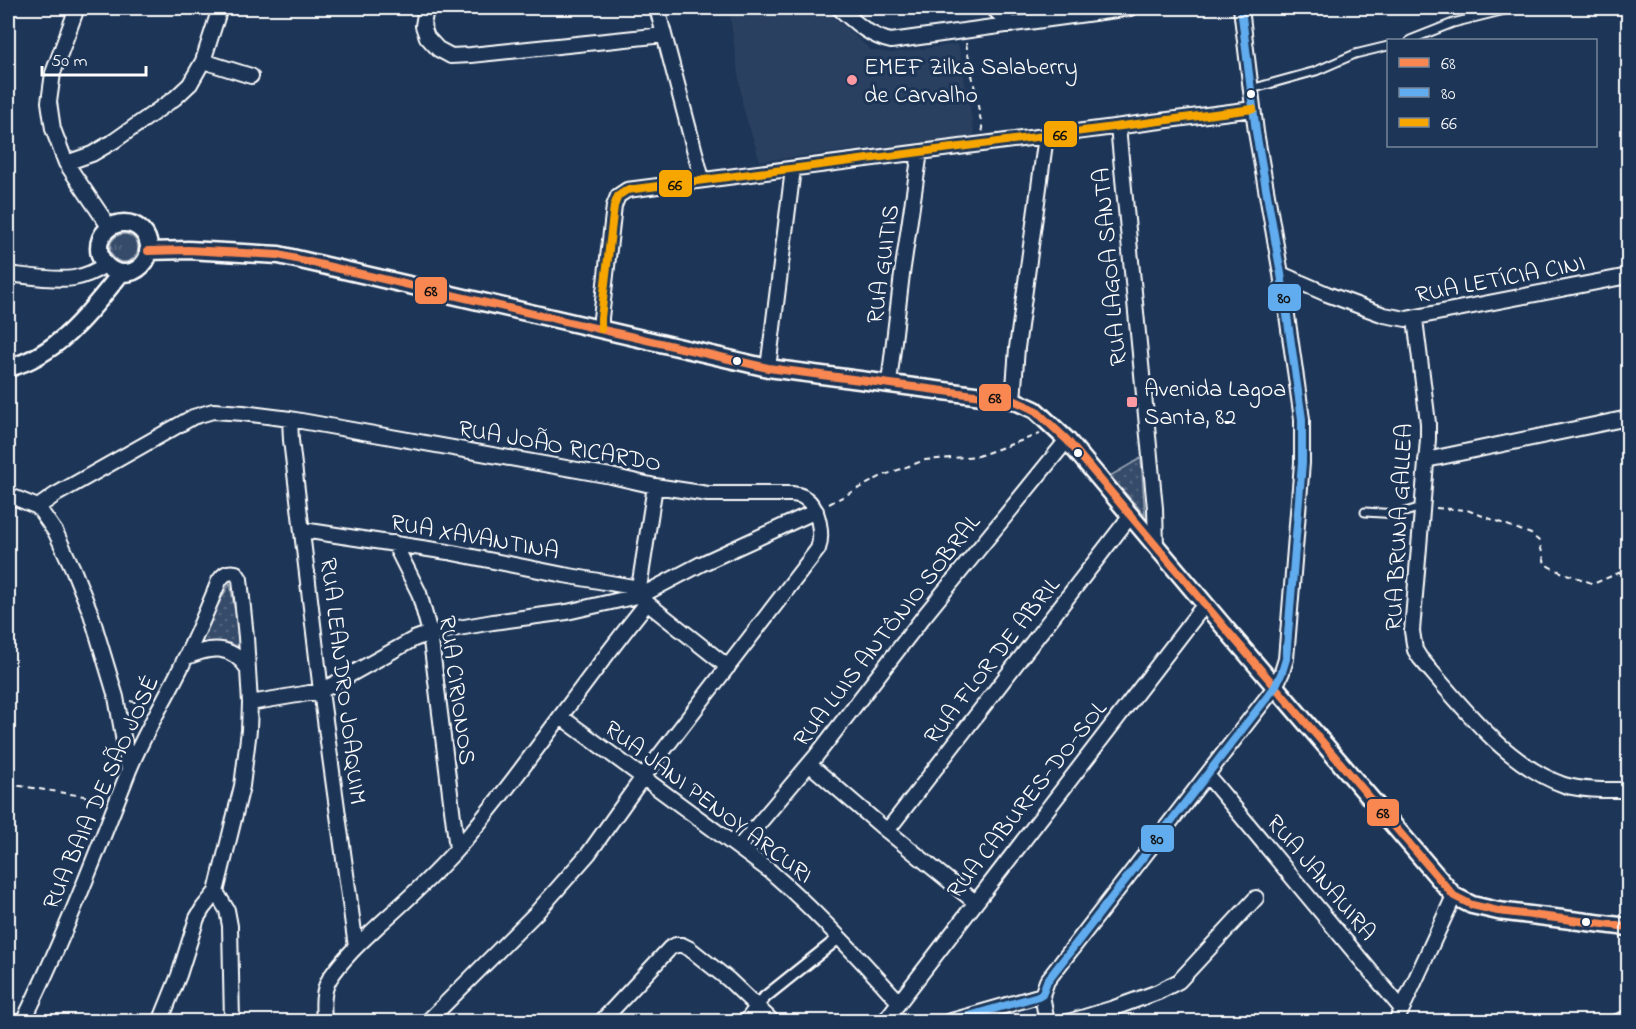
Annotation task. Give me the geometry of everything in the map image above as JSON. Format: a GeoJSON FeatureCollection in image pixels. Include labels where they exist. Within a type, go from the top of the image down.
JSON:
{"type":"FeatureCollection","features":[{"type":"Feature","properties":{"kind":"street"},"geometry":{"type":"LineString","coordinates":[[77,8],[53,73],[49,102],[53,129],[66,163],[110,228]]}},
{"type":"Feature","properties":{"kind":"street"},"geometry":{"type":"LineString","coordinates":[[66,163],[92,154],[114,141],[175,98],[190,84],[203,61],[220,8]]}},
{"type":"Feature","properties":{"kind":"street"},"geometry":{"type":"LineString","coordinates":[[426,8],[423,26],[427,37],[438,49],[451,56],[471,56],[664,35]]}},
{"type":"Feature","properties":{"kind":"street"},"geometry":{"type":"LineString","coordinates":[[657,8],[702,179]]}},
{"type":"Feature","properties":{"kind":"street"},"geometry":{"type":"LineString","coordinates":[[839,8],[864,30],[879,39],[891,41],[1130,8]]}},
{"type":"Feature","properties":{"kind":"street"},"geometry":{"type":"LineString","coordinates":[[993,8],[1011,25]]}},
{"type":"Feature","properties":{"kind":"street"},"geometry":{"type":"LineString","coordinates":[[1047,1022],[1041,995],[1047,981],[1275,687],[1286,659],[1302,419],[1281,274],[1260,160],[1241,8]]}},
{"type":"Feature","properties":{"kind":"street"},"geometry":{"type":"LineString","coordinates":[[203,61],[251,76]]}},
{"type":"Feature","properties":{"kind":"street"},"geometry":{"type":"LineString","coordinates":[[601,329],[614,206],[618,196],[627,190],[1253,110]]}},
{"type":"Feature","properties":{"kind":"street","name":"RUA LAGOA SANTA"},"geometry":{"type":"LineString","coordinates":[[1118,127],[1155,508],[1156,547]]}},
{"type":"Feature","properties":{"kind":"street"},"geometry":{"type":"LineString","coordinates":[[1013,400],[1017,348],[1047,136]]}},
{"type":"Feature","properties":{"kind":"street","name":"RUA GUITIS"},"geometry":{"type":"LineString","coordinates":[[889,383],[920,152]]}},
{"type":"Feature","properties":{"kind":"street"},"geometry":{"type":"LineString","coordinates":[[768,368],[793,169]]}},
{"type":"Feature","properties":{"kind":"street"},"geometry":{"type":"LineString","coordinates":[[125,224],[140,230],[148,243],[148,251],[139,268],[121,273],[112,271],[105,265],[99,250],[100,241],[110,228],[125,224]]}},
{"type":"Feature","properties":{"kind":"street"},"geometry":{"type":"LineString","coordinates":[[148,251],[188,250],[279,255],[768,368],[1013,400],[1035,410],[1061,434],[1131,515],[1454,896],[1472,905],[1498,911],[1629,927]]}},
{"type":"Feature","properties":{"kind":"street"},"geometry":{"type":"LineString","coordinates":[[8,274],[74,278],[105,265]]}},
{"type":"Feature","properties":{"kind":"street"},"geometry":{"type":"LineString","coordinates":[[8,368],[29,361],[62,340],[121,273]]}},
{"type":"Feature","properties":{"kind":"street","name":"RUA LETÍCIA CINI"},"geometry":{"type":"LineString","coordinates":[[1281,274],[1384,315],[1415,319],[1629,276]]}},
{"type":"Feature","properties":{"kind":"street","name":"RUA BRUNA GALLEA"},"geometry":{"type":"LineString","coordinates":[[1415,319],[1428,423],[1412,630],[1415,650],[1419,658],[1484,730],[1506,751],[1530,767],[1564,785],[1583,789],[1629,790]]}},
{"type":"Feature","properties":{"kind":"street","name":"RUA JOÃO RICARDO"},"geometry":{"type":"LineString","coordinates":[[38,507],[55,495],[193,417],[213,411],[290,419],[708,494],[792,494],[809,500],[816,511]]}},
{"type":"Feature","properties":{"kind":"street"},"geometry":{"type":"LineString","coordinates":[[1426,460],[1629,418]]}},
{"type":"Feature","properties":{"kind":"street","name":"RUA LEANDRO JOAQUIM"},"geometry":{"type":"LineString","coordinates":[[290,419],[321,691],[356,947]]}},
{"type":"Feature","properties":{"kind":"street","name":"RUA LUIS ANTÔNIO SOBRAL"},"geometry":{"type":"LineString","coordinates":[[739,847],[809,764],[1061,434]]}},
{"type":"Feature","properties":{"kind":"street"},"geometry":{"type":"LineString","coordinates":[[324,1022],[323,1000],[326,986],[342,962],[429,879],[500,797],[561,717],[643,595],[655,486]]}},
{"type":"Feature","properties":{"kind":"street"},"geometry":{"type":"LineString","coordinates":[[8,495],[38,507],[56,533],[73,569],[91,614],[116,699],[129,770]]}},
{"type":"Feature","properties":{"kind":"street"},"geometry":{"type":"LineString","coordinates":[[250,703],[321,691],[414,639],[430,633],[567,612],[643,595],[701,564],[816,511],[820,535],[818,549],[643,777],[589,853],[537,912],[427,1022]]}},
{"type":"Feature","properties":{"kind":"street","name":"RUA FLOR DE ABRIL"},"geometry":{"type":"LineString","coordinates":[[887,831],[1131,515]]}},
{"type":"Feature","properties":{"kind":"street","name":"RUA XAVANTINA"},"geometry":{"type":"LineString","coordinates":[[303,530],[448,552],[564,575],[643,595],[728,667]]}},
{"type":"Feature","properties":{"kind":"street","name":"RUA CIRIONOS"},"geometry":{"type":"LineString","coordinates":[[394,543],[420,594],[430,633],[457,849]]}},
{"type":"Feature","properties":{"kind":"street","name":"RUA BAIA DE SÃO JOSÉ"},"geometry":{"type":"LineString","coordinates":[[23,1022],[50,963],[129,770],[185,658],[219,581],[224,574],[230,572],[236,573],[240,579],[248,670]]}},
{"type":"Feature","properties":{"kind":"street","name":"RUA CABURES-DO-SOL"},"geometry":{"type":"LineString","coordinates":[[884,1022],[1205,604]]}},
{"type":"Feature","properties":{"kind":"street"},"geometry":{"type":"LineString","coordinates":[[160,1022],[179,975],[197,918],[202,908],[216,892],[242,786],[249,730],[248,670],[241,658],[229,651],[217,649],[198,652],[185,658]]}},
{"type":"Feature","properties":{"kind":"street","name":"RUA JANI PENOY ARCURI"},"geometry":{"type":"LineString","coordinates":[[561,717],[739,847],[787,886],[840,937],[899,1002]]}},
{"type":"Feature","properties":{"kind":"street"},"geometry":{"type":"LineString","coordinates":[[809,764],[975,902]]}},
{"type":"Feature","properties":{"kind":"street","name":"RUA JANAUIRA"},"geometry":{"type":"LineString","coordinates":[[1207,775],[1399,1015]]}},
{"type":"Feature","properties":{"kind":"street"},"geometry":{"type":"LineString","coordinates":[[216,892],[227,910],[230,926],[232,1022]]}},
{"type":"Feature","properties":{"kind":"street"},"geometry":{"type":"LineString","coordinates":[[1399,1015],[1454,896]]}},
{"type":"Feature","properties":{"kind":"street"},"geometry":{"type":"LineString","coordinates":[[1068,1022],[1158,992],[1179,981],[1256,898]]}},
{"type":"Feature","properties":{"kind":"street"},"geometry":{"type":"LineString","coordinates":[[746,1022],[765,997],[840,937]]}},
{"type":"Feature","properties":{"kind":"street"},"geometry":{"type":"LineString","coordinates":[[601,1022],[670,948],[676,945],[690,949],[729,980],[773,1022]]}},
{"type":"Feature","properties":{"kind":"street"},"geometry":{"type":"LineString","coordinates":[[948,1022],[1041,995]]}},
{"type":"Feature","properties":{"kind":"street"},"geometry":{"type":"LineString","coordinates":[[1617,1022],[1629,1018]]}},
{"type":"Feature","properties":{"kind":"lane"},"geometry":{"type":"LineString","coordinates":[[1412,39],[1452,23],[1496,10],[1513,8]]}},
{"type":"Feature","properties":{"kind":"lane"},"geometry":{"type":"LineString","coordinates":[[1251,89],[1316,70],[1361,52],[1387,46]]}},
{"type":"Feature","properties":{"kind":"lane"},"geometry":{"type":"LineString","coordinates":[[1365,512],[1398,514],[1422,507]]}},
{"type":"Feature","properties":{"kind":"path"},"geometry":{"type":"LineString","coordinates":[[964,31],[986,143]]}},
{"type":"Feature","properties":{"kind":"path"},"geometry":{"type":"LineString","coordinates":[[816,511],[882,476],[925,460],[978,456],[1061,434]]}},
{"type":"Feature","properties":{"kind":"path"},"geometry":{"type":"LineString","coordinates":[[1422,507],[1467,510],[1532,534],[1539,541],[1545,564],[1564,574],[1582,578],[1593,584],[1629,569]]}},
{"type":"Feature","properties":{"kind":"path"},"geometry":{"type":"LineString","coordinates":[[116,699],[160,706]]}},
{"type":"Feature","properties":{"kind":"path"},"geometry":{"type":"LineString","coordinates":[[8,784],[117,802]]}},
{"type":"Feature","properties":{"kind":"shaded area","name":"EMEF Zilka Salaberry de Carvalho"},"geometry":{"type":"Polygon","coordinates":[[[787,8],[823,8],[871,50],[892,53],[958,44],[975,136],[760,161],[743,107],[730,16],[787,8]]]}},
{"type":"Feature","properties":{"kind":"green space"},"geometry":{"type":"Polygon","coordinates":[[[124,234],[134,238],[138,248],[134,258],[124,262],[114,258],[110,248],[114,238],[124,234]]]}},
{"type":"Feature","properties":{"kind":"green space"},"geometry":{"type":"Polygon","coordinates":[[[1141,458],[1145,515],[1110,476],[1141,458]]]}},
{"type":"Feature","properties":{"kind":"green space"},"geometry":{"type":"Polygon","coordinates":[[[230,583],[243,656],[193,650],[230,583]]]}},
{"type":"Feature","properties":{"kind":"transit line","name":"80"},"geometry":{"type":"LineString","coordinates":[[948,1022],[1042,995],[1047,981],[1275,687],[1286,659],[1302,463],[1302,419],[1281,274],[1256,132],[1241,8]]}},
{"type":"Feature","properties":{"kind":"transit line","name":"66"},"geometry":{"type":"LineString","coordinates":[[601,329],[614,206],[618,196],[627,190],[1253,109]]}},
{"type":"Feature","properties":{"kind":"transit line","name":"68"},"geometry":{"type":"LineString","coordinates":[[148,251],[188,250],[279,255],[768,368],[1013,400],[1035,410],[1067,440],[1454,896],[1472,905],[1498,911],[1628,927]]}},
{"type":"Feature","properties":{"kind":"place","name":"EMEF Zilka Salaberry de Carvalho"},"geometry":{"type":"Point","coordinates":[852,80]}},
{"type":"Feature","properties":{"kind":"place","name":"Avenida Lagoa Santa, 82"},"geometry":{"type":"Point","coordinates":[1132,402]}}]}
